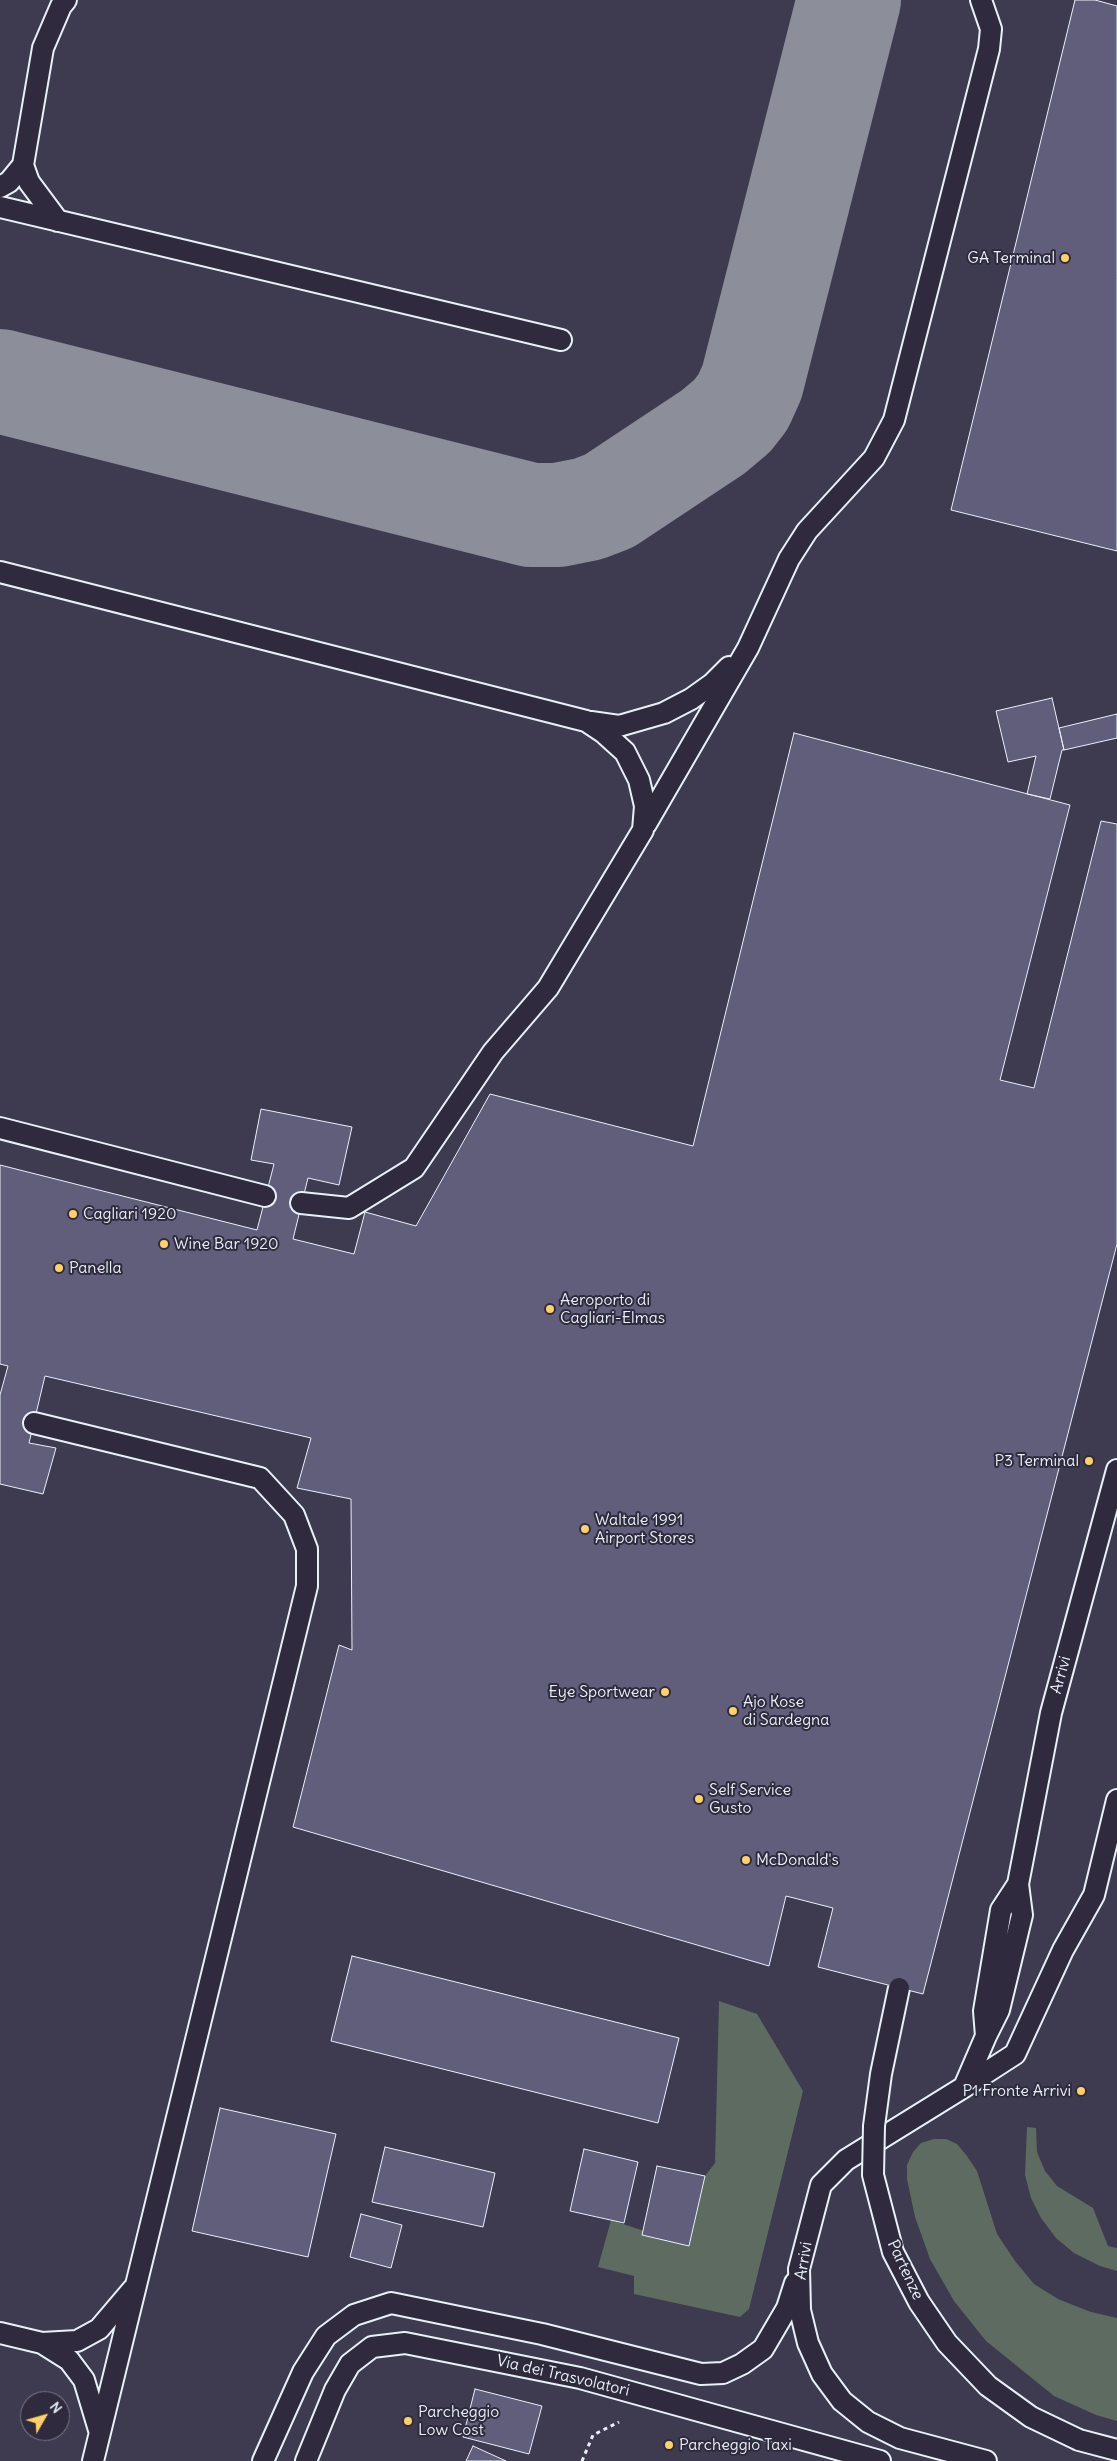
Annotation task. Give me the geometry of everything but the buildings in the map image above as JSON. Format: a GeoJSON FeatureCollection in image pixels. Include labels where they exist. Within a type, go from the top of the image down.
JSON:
{"type":"FeatureCollection","features":[{"type":"Feature","properties":{"kind":"lane"},"geometry":{"type":"LineString","coordinates":[[0,188],[10,182],[23,165],[43,48],[61,6],[66,0]]}},
{"type":"Feature","properties":{"kind":"lane"},"geometry":{"type":"LineString","coordinates":[[301,1203],[349,1208],[414,1168],[493,1052],[548,988],[748,648],[789,559],[807,531],[874,458],[894,420],[989,49],[990,29],[981,0]]}},
{"type":"Feature","properties":{"kind":"lane"},"geometry":{"type":"LineString","coordinates":[[23,165],[29,182],[58,221]]}},
{"type":"Feature","properties":{"kind":"lane"},"geometry":{"type":"LineString","coordinates":[[0,208],[561,340]]}},
{"type":"Feature","properties":{"kind":"lane"},"geometry":{"type":"LineString","coordinates":[[0,572],[586,721],[620,726],[664,713],[692,699],[712,684],[748,648]]}},
{"type":"Feature","properties":{"kind":"lane"},"geometry":{"type":"LineString","coordinates":[[586,721],[604,733],[625,752],[639,780],[645,806],[642,830]]}},
{"type":"Feature","properties":{"kind":"lane"},"geometry":{"type":"LineString","coordinates":[[0,1128],[265,1196]]}},
{"type":"Feature","properties":{"kind":"lane"},"geometry":{"type":"LineString","coordinates":[[34,1423],[260,1478],[294,1515],[307,1549],[307,1586],[93,2461]]}},
{"type":"Feature","properties":{"kind":"lane","name":"Arrivi"},"geometry":{"type":"LineString","coordinates":[[986,2461],[900,2438],[868,2422],[842,2401],[822,2374],[808,2342],[800,2310],[799,2269],[821,2185],[846,2160],[964,2087],[986,2036],[984,2011],[1001,1910],[1018,1884],[1051,1712],[1117,1470]]}},
{"type":"Feature","properties":{"kind":"lane"},"geometry":{"type":"LineString","coordinates":[[964,2087],[1015,2054],[1063,1950],[1094,1895],[1117,1800]]}},
{"type":"Feature","properties":{"kind":"lane","name":"Partenze"},"geometry":{"type":"LineString","coordinates":[[898,1988],[874,2126],[873,2175],[894,2252],[918,2302],[947,2343],[988,2386],[1031,2417],[1079,2440],[1117,2450]]}},
{"type":"Feature","properties":{"kind":"lane"},"geometry":{"type":"LineString","coordinates":[[263,2461],[303,2372],[326,2336],[354,2315],[391,2304],[542,2334],[701,2374],[723,2373],[742,2364],[762,2349],[787,2308],[799,2269]]}},
{"type":"Feature","properties":{"kind":"lane"},"geometry":{"type":"LineString","coordinates":[[0,2332],[42,2343],[77,2342],[99,2329],[137,2284]]}},
{"type":"Feature","properties":{"kind":"lane"},"geometry":{"type":"LineString","coordinates":[[42,2343],[69,2360],[84,2380],[100,2433]]}},
{"type":"Feature","properties":{"kind":"lane","name":"Via dei Trasvolatori"},"geometry":{"type":"LineString","coordinates":[[306,2461],[335,2390],[350,2364],[372,2347],[405,2343],[580,2378],[880,2461]]}},
{"type":"Feature","properties":{"kind":"path"},"geometry":{"type":"LineString","coordinates":[[582,2461],[593,2435],[627,2418]]}},
{"type":"Feature","properties":{"kind":"shaded area","name":"Aeroporto di Cagliari-Elmas"},"geometry":{"type":"Polygon","coordinates":[[[0,0],[1117,0],[1117,2461],[0,2461],[0,0]]]}},
{"type":"Feature","properties":{"kind":"green space"},"geometry":{"type":"Polygon","coordinates":[[[719,2001],[757,2014],[803,2091],[749,2309],[740,2317],[634,2294],[634,2276],[598,2267],[611,2220],[689,2246],[705,2176],[715,2163],[719,2001]]]}},
{"type":"Feature","properties":{"kind":"green space"},"geometry":{"type":"Polygon","coordinates":[[[1027,2127],[1036,2128],[1037,2152],[1045,2171],[1057,2186],[1093,2208],[1108,2246],[1117,2248],[1117,2271],[1100,2266],[1074,2253],[1056,2238],[1041,2218],[1031,2198],[1025,2175],[1027,2127]]]}},
{"type":"Feature","properties":{"kind":"green space"},"geometry":{"type":"Polygon","coordinates":[[[934,2139],[946,2139],[957,2144],[967,2156],[977,2171],[997,2234],[1015,2261],[1034,2284],[1058,2299],[1091,2312],[1117,2318],[1117,2421],[1096,2415],[1054,2396],[986,2341],[954,2301],[930,2259],[915,2217],[907,2179],[907,2165],[913,2152],[921,2143],[934,2139]]]}},
{"type":"Feature","properties":{"kind":"taxiway"},"geometry":{"type":"LineString","coordinates":[[0,381],[531,515],[558,515],[588,509],[609,501],[713,432],[732,416],[743,402],[752,382],[849,0]]}},
{"type":"Feature","properties":{"kind":"place","name":"GA Terminal"},"geometry":{"type":"Point","coordinates":[1065,258]}},
{"type":"Feature","properties":{"kind":"place","name":"Cagliari 1920"},"geometry":{"type":"Point","coordinates":[73,1214]}},
{"type":"Feature","properties":{"kind":"place","name":"Wine Bar 1920"},"geometry":{"type":"Point","coordinates":[164,1244]}},
{"type":"Feature","properties":{"kind":"place","name":"Panella"},"geometry":{"type":"Point","coordinates":[59,1268]}},
{"type":"Feature","properties":{"kind":"place","name":"Aeroporto di Cagliari-Elmas"},"geometry":{"type":"Point","coordinates":[550,1309]}},
{"type":"Feature","properties":{"kind":"place","name":"P3 Terminal"},"geometry":{"type":"Point","coordinates":[1089,1461]}},
{"type":"Feature","properties":{"kind":"place","name":"Waltale 1991 Airport Stores"},"geometry":{"type":"Point","coordinates":[585,1529]}},
{"type":"Feature","properties":{"kind":"place","name":"Eye Sportwear"},"geometry":{"type":"Point","coordinates":[665,1692]}},
{"type":"Feature","properties":{"kind":"place","name":"Ajo Kose di Sardegna"},"geometry":{"type":"Point","coordinates":[733,1711]}},
{"type":"Feature","properties":{"kind":"place","name":"Self Service Gusto"},"geometry":{"type":"Point","coordinates":[699,1799]}},
{"type":"Feature","properties":{"kind":"place","name":"McDonald's"},"geometry":{"type":"Point","coordinates":[746,1860]}},
{"type":"Feature","properties":{"kind":"place","name":"P1 Fronte Arrivi"},"geometry":{"type":"Point","coordinates":[1081,2091]}},
{"type":"Feature","properties":{"kind":"place","name":"Parcheggio Low Cost"},"geometry":{"type":"Point","coordinates":[408,2421]}},
{"type":"Feature","properties":{"kind":"place","name":"Parcheggio Taxi"},"geometry":{"type":"Point","coordinates":[669,2445]}}]}
